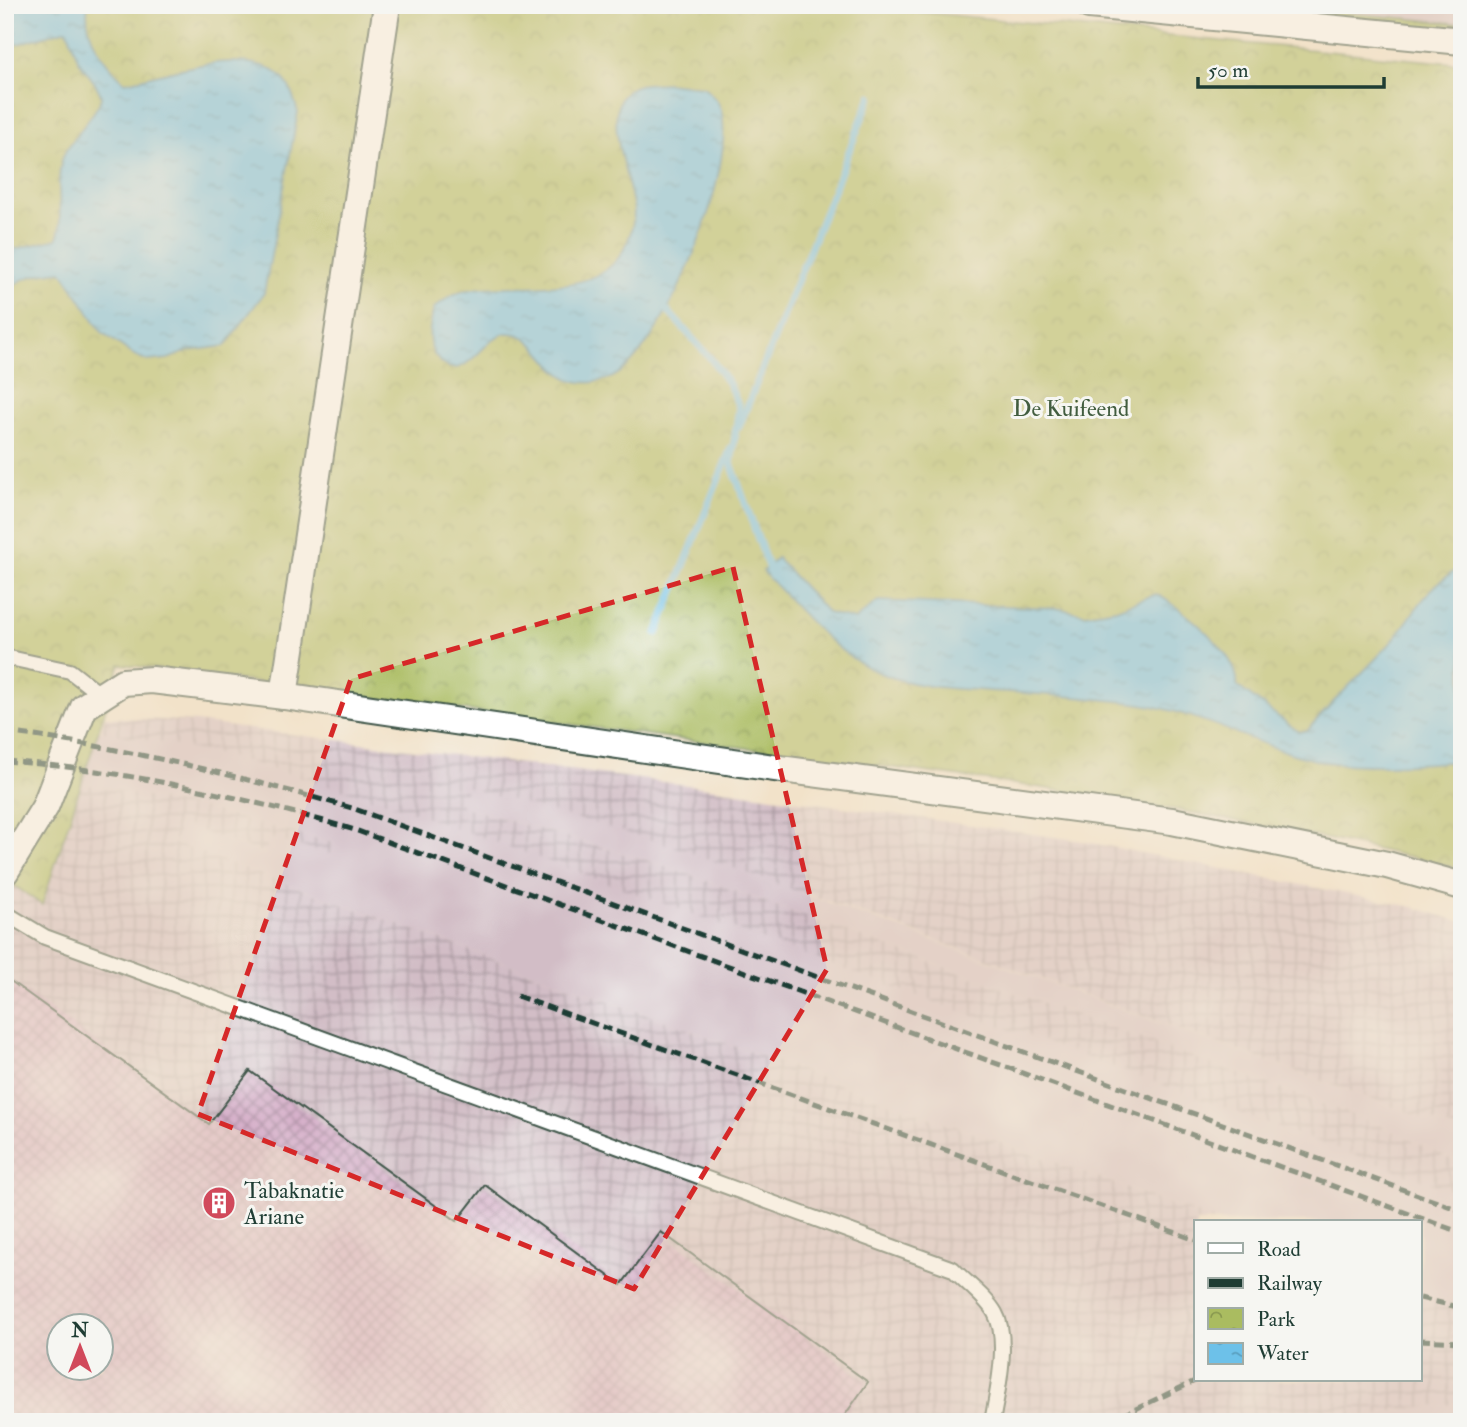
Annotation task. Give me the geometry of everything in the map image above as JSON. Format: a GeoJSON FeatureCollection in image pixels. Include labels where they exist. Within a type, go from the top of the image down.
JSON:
{"type":"FeatureCollection","features":[{"type":"Feature","properties":{"kind":"street"},"geometry":{"type":"LineString","coordinates":[[284,695],[387,5]]}},
{"type":"Feature","properties":{"kind":"street"},"geometry":{"type":"LineString","coordinates":[[1089,5],[1462,41]]}},
{"type":"Feature","properties":{"kind":"street"},"geometry":{"type":"LineString","coordinates":[[5,872],[45,807],[84,707],[123,682],[152,680],[284,695],[767,767],[1172,821],[1387,865],[1462,886]]}},
{"type":"Feature","properties":{"kind":"lane"},"geometry":{"type":"LineString","coordinates":[[5,657],[70,671],[102,696]]}},
{"type":"Feature","properties":{"kind":"lane"},"geometry":{"type":"LineString","coordinates":[[5,913],[45,937],[953,1269],[996,1314],[1002,1341],[999,1384],[992,1422]]}},
{"type":"Feature","properties":{"kind":"highlighted area"},"geometry":{"type":"Polygon","coordinates":[[[733,567],[827,969],[634,1289],[198,1114],[351,679],[733,567]]]}},
{"type":"Feature","properties":{"kind":"shaded area"},"geometry":{"type":"Polygon","coordinates":[[[1265,5],[1462,5],[1462,24],[1271,6],[1265,5]]]}},
{"type":"Feature","properties":{"kind":"shaded area"},"geometry":{"type":"Polygon","coordinates":[[[105,717],[196,722],[694,786],[1082,841],[1413,907],[1462,922],[1462,1132],[808,894],[461,806],[663,865],[1370,1121],[1462,1164],[1462,1196],[101,730],[105,717]]]}},
{"type":"Feature","properties":{"kind":"shaded area"},"geometry":{"type":"Polygon","coordinates":[[[89,728],[232,757],[386,802],[1462,1194],[1462,1308],[1422,1294],[1422,1220],[1214,1220],[174,843],[181,824],[265,854],[270,838],[329,854],[333,843],[198,807],[72,781],[89,728]]]}},
{"type":"Feature","properties":{"kind":"shaded area"},"geometry":{"type":"Polygon","coordinates":[[[72,781],[198,807],[333,843],[330,855],[270,838],[266,854],[182,825],[174,843],[1214,1220],[1194,1220],[1194,1382],[1422,1382],[1422,1294],[1462,1308],[1462,1404],[1410,1408],[1334,1422],[5,1422],[5,841],[72,781]]]}},
{"type":"Feature","properties":{"kind":"shaded area"},"geometry":{"type":"Polygon","coordinates":[[[466,787],[670,845],[1462,1132],[1462,1164],[1370,1121],[663,865],[461,806],[466,787]]]}},
{"type":"Feature","properties":{"kind":"shaded area"},"geometry":{"type":"Polygon","coordinates":[[[1462,1404],[1462,1422],[1334,1422],[1410,1408],[1462,1404]]]}},
{"type":"Feature","properties":{"kind":"green space","name":"De Kuifeend"},"geometry":{"type":"Polygon","coordinates":[[[5,5],[845,5],[1462,64],[1462,869],[1250,824],[1037,787],[120,664],[42,905],[5,879],[5,5]]]}},
{"type":"Feature","properties":{"kind":"green space"},"geometry":{"type":"Polygon","coordinates":[[[1150,5],[1265,5],[1462,24],[1462,33],[1150,5]]]}},
{"type":"Feature","properties":{"kind":"water"},"geometry":{"type":"Polygon","coordinates":[[[5,5],[88,5],[88,26],[97,48],[125,82],[187,68],[236,62],[258,65],[276,72],[289,87],[298,112],[264,293],[225,346],[188,351],[168,359],[148,361],[134,355],[102,332],[62,271],[24,279],[5,293],[5,247],[16,249],[57,239],[60,221],[59,176],[64,154],[97,107],[101,96],[78,59],[67,29],[5,48],[5,5]]]}},
{"type":"Feature","properties":{"kind":"water"},"geometry":{"type":"Polygon","coordinates":[[[666,83],[704,87],[719,104],[723,134],[719,169],[694,252],[656,329],[635,358],[613,377],[594,382],[578,382],[556,369],[530,341],[507,333],[490,342],[465,365],[456,368],[447,366],[437,358],[431,346],[430,334],[434,308],[457,293],[475,289],[542,286],[586,280],[604,271],[619,257],[630,235],[634,211],[618,141],[618,106],[625,93],[639,85],[666,83]]]}},
{"type":"Feature","properties":{"kind":"water"},"geometry":{"type":"Polygon","coordinates":[[[777,558],[828,613],[855,620],[878,601],[1056,608],[1085,614],[1116,609],[1156,594],[1194,621],[1220,647],[1230,660],[1236,674],[1237,686],[1299,732],[1308,730],[1388,646],[1428,593],[1448,575],[1462,567],[1462,761],[1339,764],[1303,757],[1162,708],[1075,697],[922,685],[889,677],[858,662],[829,640],[803,614],[763,571],[777,558]]]}},
{"type":"Feature","properties":{"kind":"building","name":"Tabaknatie Ariane"},"geometry":{"type":"Polygon","coordinates":[[[5,977],[209,1124],[250,1071],[457,1221],[485,1185],[621,1285],[661,1232],[868,1382],[840,1422],[5,1422],[5,977]]]}},
{"type":"Feature","properties":{"kind":"waterway"},"geometry":{"type":"LineString","coordinates":[[739,427],[871,96]]}},
{"type":"Feature","properties":{"kind":"waterway"},"geometry":{"type":"LineString","coordinates":[[666,309],[711,359],[729,384],[739,407],[731,463],[771,575]]}},
{"type":"Feature","properties":{"kind":"waterway"},"geometry":{"type":"LineString","coordinates":[[657,633],[731,448]]}},
{"type":"Feature","properties":{"kind":"railway"},"geometry":{"type":"LineString","coordinates":[[5,732],[180,764],[352,808],[1462,1211]]}},
{"type":"Feature","properties":{"kind":"railway"},"geometry":{"type":"LineString","coordinates":[[5,761],[94,771],[182,786],[355,830],[1462,1233]]}},
{"type":"Feature","properties":{"kind":"railway"},"geometry":{"type":"LineString","coordinates":[[517,996],[1194,1239]]}},
{"type":"Feature","properties":{"kind":"railway"},"geometry":{"type":"LineString","coordinates":[[1422,1298],[1462,1308]]}},
{"type":"Feature","properties":{"kind":"railway"},"geometry":{"type":"LineString","coordinates":[[1422,1340],[1462,1342]]}},
{"type":"Feature","properties":{"kind":"railway"},"geometry":{"type":"LineString","coordinates":[[1108,1422],[1194,1381]]}},
{"type":"Feature","properties":{"kind":"railway"},"geometry":{"type":"LineString","coordinates":[[1433,1422],[1462,1419]]}},
{"type":"Feature","properties":{"kind":"place","name":"Tabaknatie Ariane"},"geometry":{"type":"Point","coordinates":[219,1203]}}]}
